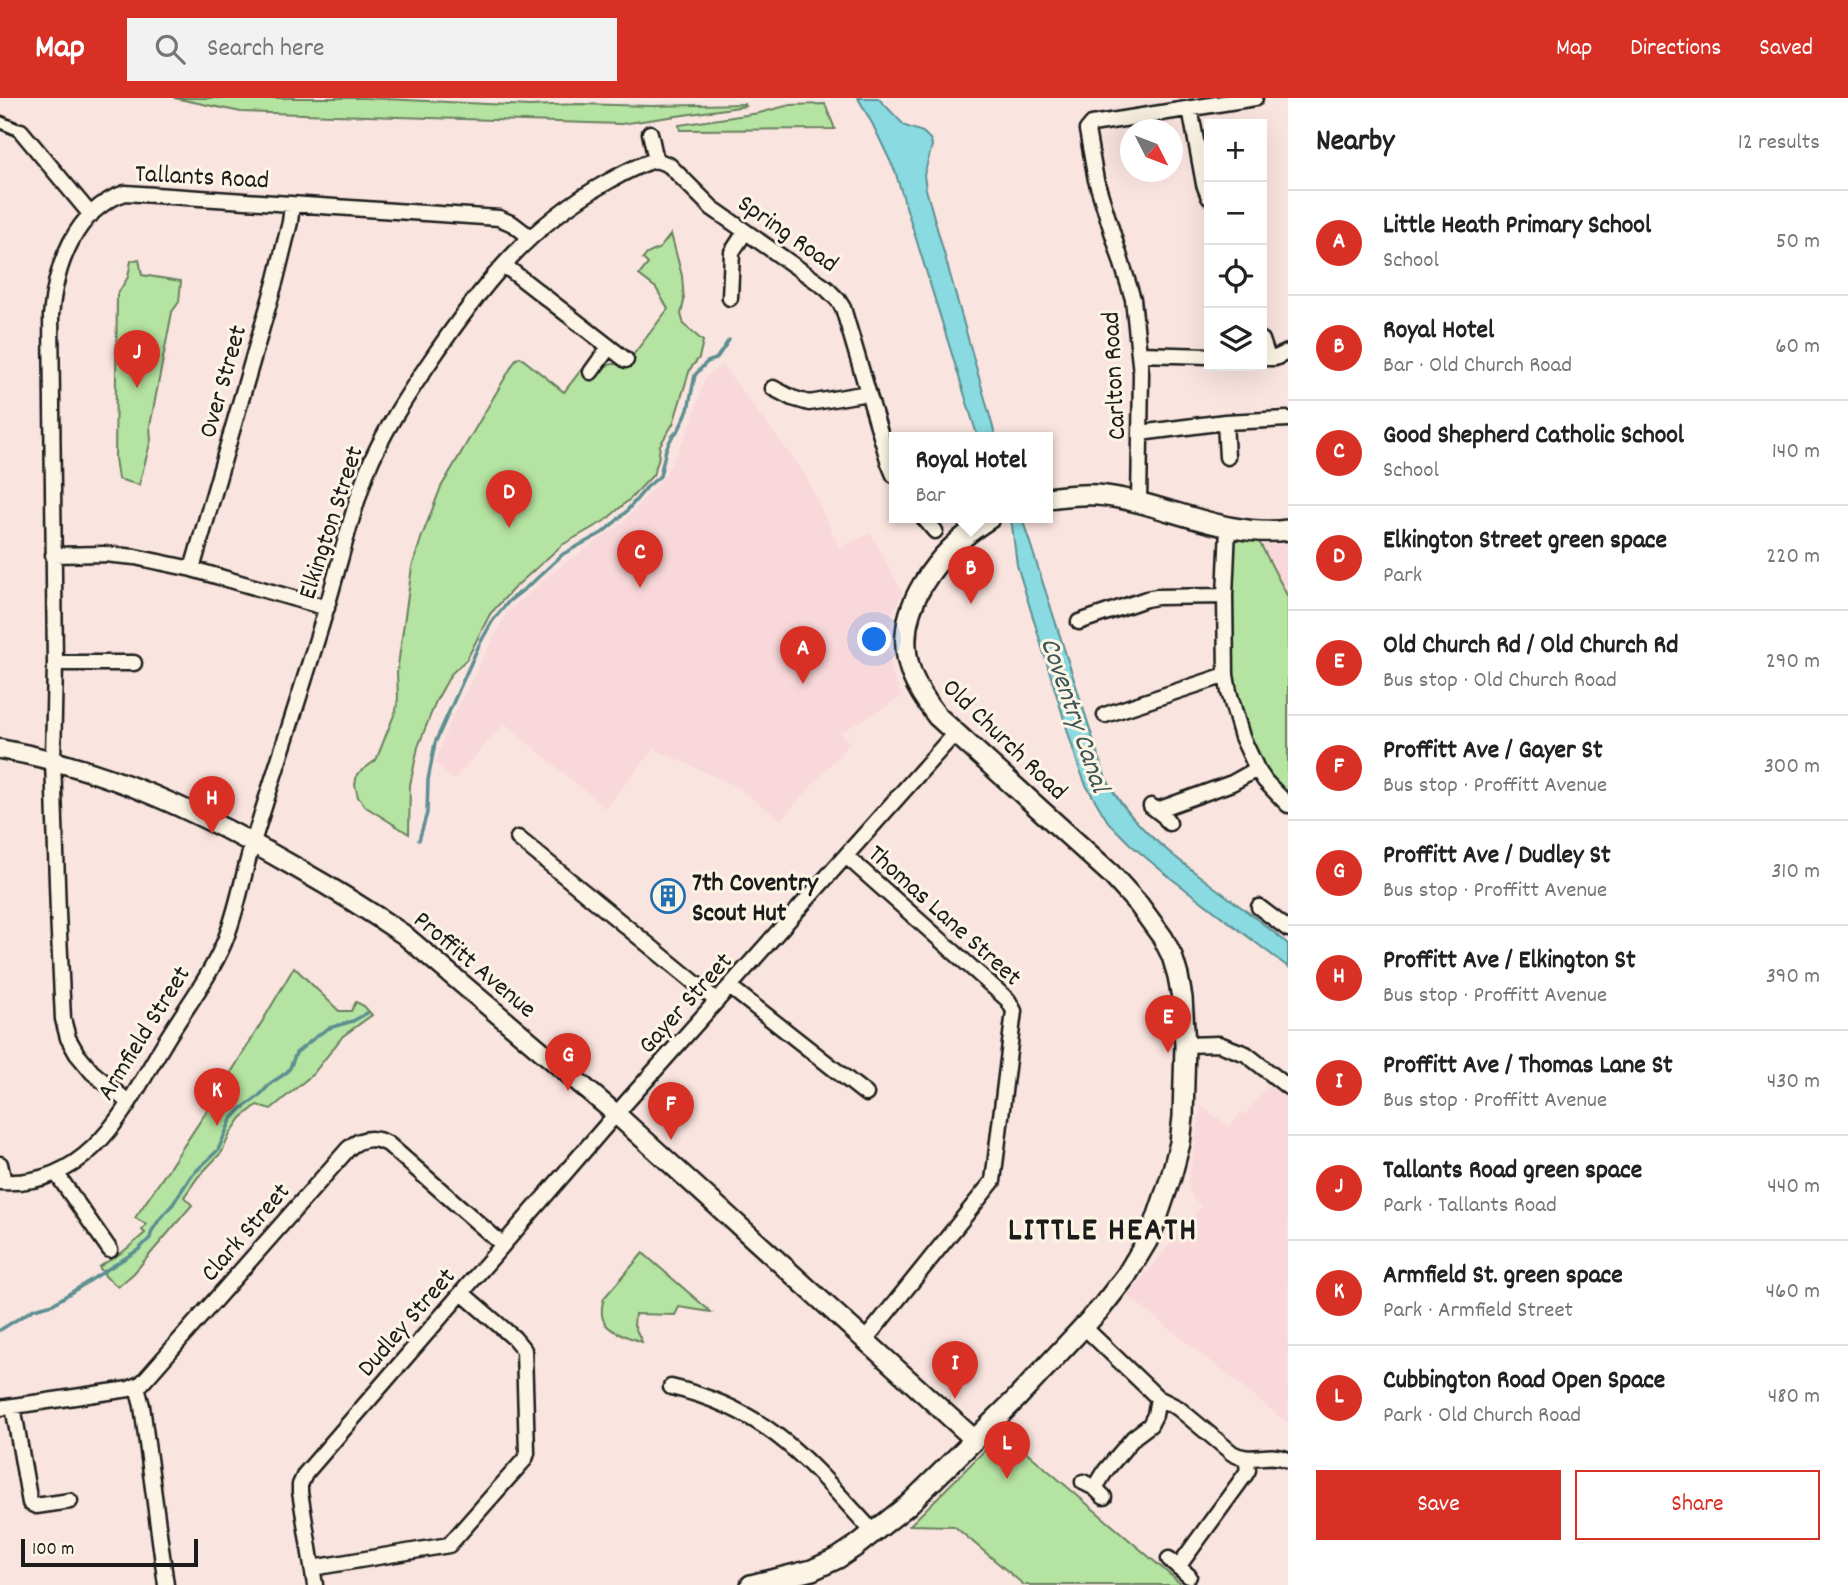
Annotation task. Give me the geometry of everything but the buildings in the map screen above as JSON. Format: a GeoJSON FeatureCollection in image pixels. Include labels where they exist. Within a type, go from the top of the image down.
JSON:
{"type":"FeatureCollection","features":[{"type":"Feature","properties":{"kind":"main road"},"geometry":{"type":"LineString","coordinates":[[1053,497],[1098,495],[1228,527],[1273,532],[1288,530]]}},
{"type":"Feature","properties":{"kind":"main road","name":"Old Church Road"},"geometry":{"type":"LineString","coordinates":[[751,1585],[813,1570],[847,1552],[908,1505],[975,1440],[1115,1293],[1137,1260],[1156,1221],[1177,1155],[1182,1130],[1185,1045],[1182,998],[1172,956],[1153,923],[1126,889],[937,716],[922,696],[912,675],[906,654],[905,633],[918,590],[932,569],[957,542],[983,523]]}},
{"type":"Feature","properties":{"kind":"street"},"geometry":{"type":"LineString","coordinates":[[1205,182],[1190,108],[1255,98]]}},
{"type":"Feature","properties":{"kind":"street","name":"Carlton Road"},"geometry":{"type":"LineString","coordinates":[[1139,503],[1140,354],[1133,299],[1096,180],[1087,130],[1092,124],[1190,108]]}},
{"type":"Feature","properties":{"kind":"street"},"geometry":{"type":"LineString","coordinates":[[0,122],[21,131],[91,215]]}},
{"type":"Feature","properties":{"kind":"street"},"geometry":{"type":"LineString","coordinates":[[650,133],[656,160]]}},
{"type":"Feature","properties":{"kind":"street","name":"Spring Road"},"geometry":{"type":"LineString","coordinates":[[656,160],[669,165],[712,208],[826,288],[838,300],[843,308],[889,463]]}},
{"type":"Feature","properties":{"kind":"street","name":"Elkington Street"},"geometry":{"type":"LineString","coordinates":[[253,842],[327,608],[354,510],[368,469],[401,405],[471,303],[530,237],[564,208],[587,193],[631,169],[656,160]]}},
{"type":"Feature","properties":{"kind":"street","name":"Tallants Road"},"geometry":{"type":"LineString","coordinates":[[128,1102],[92,1072],[77,1054],[68,1038],[63,1019],[53,760],[55,663],[51,316],[53,293],[65,253],[91,215],[112,198],[125,193],[499,218],[513,224],[530,237]]}},
{"type":"Feature","properties":{"kind":"street","name":"Over Street"},"geometry":{"type":"LineString","coordinates":[[192,569],[276,279],[292,205]]}},
{"type":"Feature","properties":{"kind":"street"},"geometry":{"type":"LineString","coordinates":[[730,298],[732,252],[744,232]]}},
{"type":"Feature","properties":{"kind":"street"},"geometry":{"type":"LineString","coordinates":[[504,265],[626,360]]}},
{"type":"Feature","properties":{"kind":"street"},"geometry":{"type":"LineString","coordinates":[[591,372],[609,347]]}},
{"type":"Feature","properties":{"kind":"street"},"geometry":{"type":"LineString","coordinates":[[1267,358],[1275,358],[1288,352]]}},
{"type":"Feature","properties":{"kind":"street"},"geometry":{"type":"LineString","coordinates":[[1140,354],[1204,356]]}},
{"type":"Feature","properties":{"kind":"street"},"geometry":{"type":"LineString","coordinates":[[773,388],[809,403],[868,393]]}},
{"type":"Feature","properties":{"kind":"street"},"geometry":{"type":"LineString","coordinates":[[1140,433],[1225,422],[1288,419]]}},
{"type":"Feature","properties":{"kind":"street"},"geometry":{"type":"LineString","coordinates":[[1225,422],[1227,457]]}},
{"type":"Feature","properties":{"kind":"street"},"geometry":{"type":"LineString","coordinates":[[929,523],[935,531]]}},
{"type":"Feature","properties":{"kind":"street"},"geometry":{"type":"LineString","coordinates":[[1228,527],[1226,676],[1233,709],[1257,769],[1288,805]]}},
{"type":"Feature","properties":{"kind":"street"},"geometry":{"type":"LineString","coordinates":[[53,555],[135,556],[192,569],[327,608]]}},
{"type":"Feature","properties":{"kind":"street"},"geometry":{"type":"LineString","coordinates":[[1079,622],[1157,597],[1225,596]]}},
{"type":"Feature","properties":{"kind":"street"},"geometry":{"type":"LineString","coordinates":[[55,663],[134,663]]}},
{"type":"Feature","properties":{"kind":"street"},"geometry":{"type":"LineString","coordinates":[[1105,715],[1226,676]]}},
{"type":"Feature","properties":{"kind":"street","name":"Gayer Street"},"geometry":{"type":"LineString","coordinates":[[616,1114],[955,733]]}},
{"type":"Feature","properties":{"kind":"street","name":"Proffitt Avenue"},"geometry":{"type":"LineString","coordinates":[[0,748],[53,760],[163,798],[253,842],[370,911],[403,934],[616,1114],[975,1440]]}},
{"type":"Feature","properties":{"kind":"street"},"geometry":{"type":"LineString","coordinates":[[1169,823],[1154,808],[1232,783],[1257,769]]}},
{"type":"Feature","properties":{"kind":"street"},"geometry":{"type":"LineString","coordinates":[[518,838],[717,1001]]}},
{"type":"Feature","properties":{"kind":"street","name":"Armfield Street"},"geometry":{"type":"LineString","coordinates":[[0,1164],[2,1182],[33,1180],[56,1173],[72,1165],[98,1144],[110,1130],[216,959],[230,927],[253,842]]}},
{"type":"Feature","properties":{"kind":"street","name":"Thomas Lane Street"},"geometry":{"type":"LineString","coordinates":[[846,856],[1008,1000],[1013,1010],[993,1181],[865,1340]]}},
{"type":"Feature","properties":{"kind":"street"},"geometry":{"type":"LineString","coordinates":[[1259,907],[1288,929]]}},
{"type":"Feature","properties":{"kind":"street"},"geometry":{"type":"LineString","coordinates":[[730,987],[866,1094]]}},
{"type":"Feature","properties":{"kind":"street"},"geometry":{"type":"LineString","coordinates":[[1185,1045],[1219,1044],[1246,1054],[1288,1087]]}},
{"type":"Feature","properties":{"kind":"street","name":"Dudley Street"},"geometry":{"type":"LineString","coordinates":[[315,1585],[300,1492],[305,1474],[616,1114]]}},
{"type":"Feature","properties":{"kind":"street","name":"Clark Street"},"geometry":{"type":"LineString","coordinates":[[137,1387],[148,1379],[348,1149],[363,1139],[381,1140],[388,1144],[503,1245]]}},
{"type":"Feature","properties":{"kind":"street"},"geometry":{"type":"LineString","coordinates":[[56,1173],[110,1250]]}},
{"type":"Feature","properties":{"kind":"street"},"geometry":{"type":"LineString","coordinates":[[312,1568],[449,1545],[527,1456],[524,1350],[462,1293]]}},
{"type":"Feature","properties":{"kind":"street"},"geometry":{"type":"LineString","coordinates":[[1084,1328],[1158,1398],[1178,1408],[1238,1457],[1278,1457],[1288,1460]]}},
{"type":"Feature","properties":{"kind":"street"},"geometry":{"type":"LineString","coordinates":[[70,1502],[36,1506],[30,1503],[6,1407],[137,1387],[142,1406],[166,1585]]}},
{"type":"Feature","properties":{"kind":"street"},"geometry":{"type":"LineString","coordinates":[[671,1387],[718,1400],[770,1428],[794,1448],[874,1533]]}},
{"type":"Feature","properties":{"kind":"street"},"geometry":{"type":"LineString","coordinates":[[1094,1489],[1134,1437],[1153,1421],[1158,1398]]}},
{"type":"Feature","properties":{"kind":"street"},"geometry":{"type":"LineString","coordinates":[[1179,1567],[1245,1475],[1248,1470],[1246,1458]]}},
{"type":"Feature","properties":{"kind":"shaded area"},"geometry":{"type":"Polygon","coordinates":[[[722,365],[805,474],[839,547],[871,533],[903,593],[893,611],[888,642],[891,671],[902,697],[840,733],[850,743],[781,820],[734,785],[654,749],[605,808],[504,723],[454,780],[435,763],[447,728],[507,612],[563,564],[622,524],[666,474],[692,422],[705,377],[722,365]]]}},
{"type":"Feature","properties":{"kind":"shaded area"},"geometry":{"type":"Polygon","coordinates":[[[1288,544],[1288,597],[1261,545],[1288,544]]]}},
{"type":"Feature","properties":{"kind":"shaded area"},"geometry":{"type":"Polygon","coordinates":[[[1272,1082],[1288,1094],[1288,1423],[1128,1296],[1201,1206],[1193,1198],[1188,1181],[1201,1105],[1229,1127],[1241,1113],[1244,1115],[1272,1082]]]}},
{"type":"Feature","properties":{"kind":"green space"},"geometry":{"type":"Polygon","coordinates":[[[174,98],[366,98],[529,106],[746,106],[621,124],[241,112],[174,98]]]}},
{"type":"Feature","properties":{"kind":"green space"},"geometry":{"type":"Polygon","coordinates":[[[825,104],[835,129],[680,130],[679,125],[759,113],[790,105],[825,104]]]}},
{"type":"Feature","properties":{"kind":"green space"},"geometry":{"type":"Polygon","coordinates":[[[671,234],[682,276],[684,301],[681,314],[684,325],[703,341],[699,358],[690,369],[673,424],[660,445],[653,475],[606,520],[562,545],[513,589],[490,614],[467,659],[451,674],[436,701],[418,747],[410,785],[409,834],[366,807],[358,797],[355,785],[357,774],[376,760],[396,710],[397,672],[412,567],[441,487],[516,359],[520,357],[564,392],[581,370],[593,379],[606,366],[623,366],[633,355],[668,309],[656,288],[639,275],[648,264],[643,259],[660,248],[671,234]]]}},
{"type":"Feature","properties":{"kind":"green space"},"geometry":{"type":"Polygon","coordinates":[[[139,259],[142,275],[181,281],[179,302],[172,312],[150,426],[151,440],[139,485],[118,479],[115,458],[117,295],[128,277],[131,261],[139,259]]]}},
{"type":"Feature","properties":{"kind":"green space"},"geometry":{"type":"Polygon","coordinates":[[[1230,530],[1255,537],[1288,597],[1288,802],[1259,767],[1233,691],[1230,530]]]}},
{"type":"Feature","properties":{"kind":"green space"},"geometry":{"type":"Polygon","coordinates":[[[294,967],[339,1011],[351,1011],[356,1002],[372,1015],[343,1036],[313,1074],[271,1109],[257,1105],[241,1118],[222,1152],[198,1177],[184,1197],[192,1205],[134,1273],[118,1287],[99,1267],[145,1233],[142,1230],[146,1224],[135,1218],[218,1094],[294,967]]]}},
{"type":"Feature","properties":{"kind":"green space"},"geometry":{"type":"Polygon","coordinates":[[[643,1253],[711,1312],[679,1307],[675,1315],[635,1314],[634,1325],[642,1342],[610,1329],[602,1317],[604,1298],[643,1253]]]}},
{"type":"Feature","properties":{"kind":"green space"},"geometry":{"type":"Polygon","coordinates":[[[1003,1432],[1182,1585],[1024,1585],[954,1526],[910,1525],[1003,1432]]]}},
{"type":"Feature","properties":{"kind":"water"},"geometry":{"type":"Polygon","coordinates":[[[858,98],[878,98],[905,126],[923,132],[931,140],[932,146],[924,175],[926,189],[994,432],[976,432],[895,171],[858,98]]]}},
{"type":"Feature","properties":{"kind":"water","name":"Coventry Canal"},"geometry":{"type":"Polygon","coordinates":[[[1012,523],[1024,523],[1105,776],[1114,793],[1137,823],[1165,849],[1288,944],[1288,967],[1168,876],[1108,822],[1086,785],[1078,765],[1017,565],[1012,523]]]}},
{"type":"Feature","properties":{"kind":"waterway"},"geometry":{"type":"LineString","coordinates":[[419,840],[427,813],[428,780],[435,743],[493,620],[509,601],[563,554],[602,533],[614,523],[660,476],[666,449],[688,410],[695,375],[707,362],[716,359],[729,340]]}},
{"type":"Feature","properties":{"kind":"waterway"},"geometry":{"type":"LineString","coordinates":[[0,1330],[34,1309],[53,1304],[138,1250],[150,1238],[159,1220],[191,1176],[218,1150],[231,1120],[241,1109],[286,1073],[296,1053],[318,1035],[367,1013]]}},
{"type":"Feature","properties":{"kind":"place","name":"Tallants Road green space"},"geometry":{"type":"Point","coordinates":[137,388]}},
{"type":"Feature","properties":{"kind":"place","name":"Elkington Street green space"},"geometry":{"type":"Point","coordinates":[509,528]}},
{"type":"Feature","properties":{"kind":"place","name":"Good Shepherd Catholic School"},"geometry":{"type":"Point","coordinates":[640,588]}},
{"type":"Feature","properties":{"kind":"place","name":"Royal Hotel"},"geometry":{"type":"Point","coordinates":[971,604]}},
{"type":"Feature","properties":{"kind":"place","name":"Little Heath Primary School"},"geometry":{"type":"Point","coordinates":[803,684]}},
{"type":"Feature","properties":{"kind":"place","name":"Proffitt Ave / Elkington St"},"geometry":{"type":"Point","coordinates":[212,834]}},
{"type":"Feature","properties":{"kind":"place","name":"7th Coventry Scout Hut"},"geometry":{"type":"Point","coordinates":[668,896]}},
{"type":"Feature","properties":{"kind":"place","name":"Old Church Rd / Old Church Rd"},"geometry":{"type":"Point","coordinates":[1168,1053]}},
{"type":"Feature","properties":{"kind":"place","name":"Proffitt Ave / Dudley St"},"geometry":{"type":"Point","coordinates":[568,1091]}},
{"type":"Feature","properties":{"kind":"place","name":"Armfield St. green space"},"geometry":{"type":"Point","coordinates":[217,1126]}},
{"type":"Feature","properties":{"kind":"place","name":"Proffitt Ave / Gayer St"},"geometry":{"type":"Point","coordinates":[671,1140]}},
{"type":"Feature","properties":{"kind":"place","name":"Proffitt Ave / Thomas Lane St"},"geometry":{"type":"Point","coordinates":[955,1399]}},
{"type":"Feature","properties":{"kind":"place","name":"Cubbington Road Open Space"},"geometry":{"type":"Point","coordinates":[1007,1479]}},
{"type":"Feature","properties":{"kind":"district","name":"LITTLE HEATH"},"geometry":{"type":"Point","coordinates":[1103,1227]}}]}
